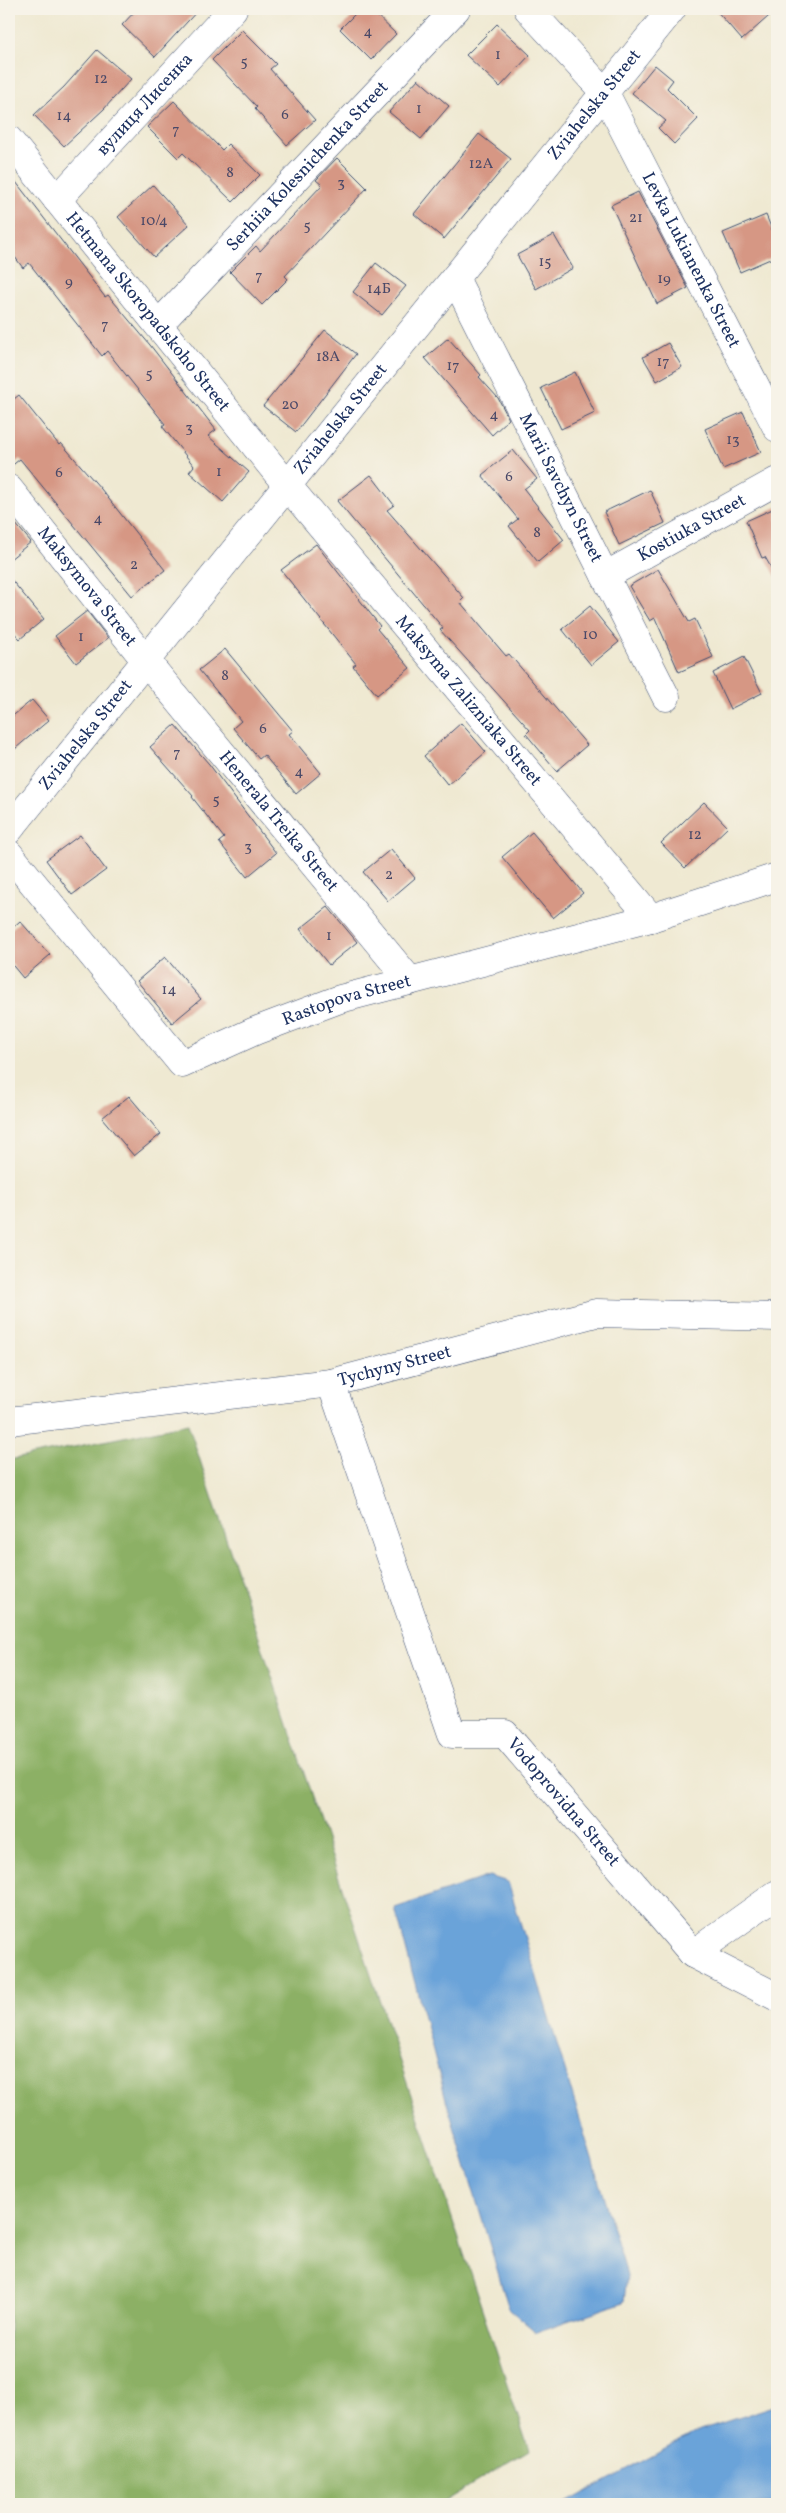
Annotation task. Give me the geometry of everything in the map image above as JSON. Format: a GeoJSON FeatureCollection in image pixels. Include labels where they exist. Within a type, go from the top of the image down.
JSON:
{"type":"FeatureCollection","features":[{"type":"Feature","properties":{"kind":"street","name":"вулиця Лисенка"},"geometry":{"type":"LineString","coordinates":[[57,200],[234,9]]}},
{"type":"Feature","properties":{"kind":"street","name":"Serhiia Kolesnichenka Street"},"geometry":{"type":"LineString","coordinates":[[158,325],[456,9]]}},
{"type":"Feature","properties":{"kind":"street","name":"Levka Lukianenka Street"},"geometry":{"type":"LineString","coordinates":[[528,9],[605,93],[777,428]]}},
{"type":"Feature","properties":{"kind":"street","name":"Zviahelska Street"},"geometry":{"type":"LineString","coordinates":[[9,830],[286,484],[672,9]]}},
{"type":"Feature","properties":{"kind":"street","name":"Hetmana Skoropadskoho Street"},"geometry":{"type":"LineString","coordinates":[[9,140],[286,484]]}},
{"type":"Feature","properties":{"kind":"street","name":"Marii Savchyn Street"},"geometry":{"type":"LineString","coordinates":[[454,278],[666,697]]}},
{"type":"Feature","properties":{"kind":"street","name":"Kostiuka Street"},"geometry":{"type":"LineString","coordinates":[[605,576],[777,481]]}},
{"type":"Feature","properties":{"kind":"street","name":"Maksyma Zalizniaka Street"},"geometry":{"type":"LineString","coordinates":[[286,484],[651,918]]}},
{"type":"Feature","properties":{"kind":"street","name":"Maksymova Street"},"geometry":{"type":"LineString","coordinates":[[9,489],[146,661]]}},
{"type":"Feature","properties":{"kind":"street","name":"Henerala Treika Street"},"geometry":{"type":"LineString","coordinates":[[146,661],[410,981]]}},
{"type":"Feature","properties":{"kind":"street","name":"Rastopova Street"},"geometry":{"type":"LineString","coordinates":[[9,854],[182,1064],[255,1031],[340,999],[651,918],[777,877]]}},
{"type":"Feature","properties":{"kind":"street","name":"Tychyny Street"},"geometry":{"type":"LineString","coordinates":[[9,1421],[331,1383],[596,1313],[777,1317]]}},
{"type":"Feature","properties":{"kind":"street","name":"Vodoprovidna Street"},"geometry":{"type":"LineString","coordinates":[[331,1383],[452,1734],[506,1734],[693,1954]]}},
{"type":"Feature","properties":{"kind":"street"},"geometry":{"type":"LineString","coordinates":[[777,1894],[693,1954],[777,1996]]}},
{"type":"Feature","properties":{"kind":"green space"},"geometry":{"type":"Polygon","coordinates":[[[188,1424],[529,2450],[440,2504],[9,2504],[9,1460],[188,1424]]]}},
{"type":"Feature","properties":{"kind":"water"},"geometry":{"type":"Polygon","coordinates":[[[489,1876],[508,1882],[627,2275],[624,2302],[536,2332],[509,2309],[447,2103],[395,1908],[489,1876]]]}},
{"type":"Feature","properties":{"kind":"water"},"geometry":{"type":"Polygon","coordinates":[[[777,2405],[777,2504],[564,2504],[700,2430],[777,2405]]]}},
{"type":"Feature","properties":{"kind":"building"},"geometry":{"type":"Polygon","coordinates":[[[137,9],[199,9],[155,57],[122,25],[137,9]]]}},
{"type":"Feature","properties":{"kind":"building"},"geometry":{"type":"Polygon","coordinates":[[[360,9],[370,9],[396,34],[371,60],[340,29],[360,9]]]}},
{"type":"Feature","properties":{"kind":"building"},"geometry":{"type":"Polygon","coordinates":[[[715,9],[777,9],[742,40],[715,9]]]}},
{"type":"Feature","properties":{"kind":"building"},"geometry":{"type":"Polygon","coordinates":[[[497,24],[530,55],[500,87],[466,55],[497,24]]]}},
{"type":"Feature","properties":{"kind":"building"},"geometry":{"type":"Polygon","coordinates":[[[242,30],[276,64],[270,69],[315,120],[287,145],[255,109],[257,107],[212,60],[242,30]]]}},
{"type":"Feature","properties":{"kind":"building"},"geometry":{"type":"Polygon","coordinates":[[[97,50],[131,79],[104,109],[64,146],[34,115],[64,87],[97,50]]]}},
{"type":"Feature","properties":{"kind":"building"},"geometry":{"type":"Polygon","coordinates":[[[655,65],[673,80],[667,88],[698,119],[674,144],[658,128],[666,121],[632,93],[655,65]]]}},
{"type":"Feature","properties":{"kind":"building"},"geometry":{"type":"Polygon","coordinates":[[[418,79],[449,106],[421,139],[389,112],[418,79]]]}},
{"type":"Feature","properties":{"kind":"building"},"geometry":{"type":"Polygon","coordinates":[[[174,101],[222,150],[228,144],[260,175],[233,202],[183,153],[178,158],[147,127],[174,101]]]}},
{"type":"Feature","properties":{"kind":"building"},"geometry":{"type":"Polygon","coordinates":[[[479,134],[511,159],[444,239],[414,214],[479,134]]]}},
{"type":"Feature","properties":{"kind":"building"},"geometry":{"type":"Polygon","coordinates":[[[337,158],[367,188],[285,276],[288,279],[262,305],[230,272],[256,246],[260,251],[322,185],[316,180],[337,158]]]}},
{"type":"Feature","properties":{"kind":"building"},"geometry":{"type":"Polygon","coordinates":[[[9,173],[105,297],[108,295],[150,345],[216,430],[208,436],[249,472],[223,502],[189,472],[194,466],[162,426],[165,424],[107,351],[102,356],[29,263],[23,268],[9,249],[9,173]]]}},
{"type":"Feature","properties":{"kind":"building"},"geometry":{"type":"Polygon","coordinates":[[[153,185],[189,225],[154,257],[118,217],[153,185]]]}},
{"type":"Feature","properties":{"kind":"building"},"geometry":{"type":"Polygon","coordinates":[[[638,192],[688,288],[657,304],[611,205],[638,192]]]}},
{"type":"Feature","properties":{"kind":"building"},"geometry":{"type":"Polygon","coordinates":[[[766,215],[777,242],[777,256],[740,272],[723,233],[766,215]]]}},
{"type":"Feature","properties":{"kind":"building"},"geometry":{"type":"Polygon","coordinates":[[[554,235],[573,268],[536,289],[517,255],[554,235]]]}},
{"type":"Feature","properties":{"kind":"building"},"geometry":{"type":"Polygon","coordinates":[[[376,263],[406,286],[382,315],[353,292],[376,263]]]}},
{"type":"Feature","properties":{"kind":"building"},"geometry":{"type":"Polygon","coordinates":[[[325,330],[356,354],[296,432],[263,406],[325,330]]]}},
{"type":"Feature","properties":{"kind":"building"},"geometry":{"type":"Polygon","coordinates":[[[448,338],[481,375],[479,377],[498,398],[509,419],[492,435],[425,358],[448,338]]]}},
{"type":"Feature","properties":{"kind":"building"},"geometry":{"type":"Polygon","coordinates":[[[668,343],[682,367],[657,381],[643,357],[668,343]]]}},
{"type":"Feature","properties":{"kind":"building"},"geometry":{"type":"Polygon","coordinates":[[[575,372],[595,413],[561,429],[541,388],[575,372]]]}},
{"type":"Feature","properties":{"kind":"building"},"geometry":{"type":"Polygon","coordinates":[[[19,395],[59,445],[61,443],[101,489],[165,570],[132,596],[20,459],[9,468],[9,403],[19,395]]]}},
{"type":"Feature","properties":{"kind":"building"},"geometry":{"type":"Polygon","coordinates":[[[743,412],[761,452],[723,469],[705,429],[743,412]]]}},
{"type":"Feature","properties":{"kind":"building"},"geometry":{"type":"Polygon","coordinates":[[[513,450],[537,479],[524,489],[564,540],[538,562],[509,526],[518,519],[482,475],[513,450]]]}},
{"type":"Feature","properties":{"kind":"building"},"geometry":{"type":"Polygon","coordinates":[[[371,475],[394,505],[387,510],[464,598],[460,602],[506,656],[509,654],[587,745],[557,771],[526,734],[530,730],[440,630],[443,628],[337,501],[371,475]]]}},
{"type":"Feature","properties":{"kind":"building"},"geometry":{"type":"Polygon","coordinates":[[[650,490],[665,523],[619,545],[604,512],[650,490]]]}},
{"type":"Feature","properties":{"kind":"building"},"geometry":{"type":"Polygon","coordinates":[[[777,507],[777,578],[765,557],[762,558],[746,521],[777,507]]]}},
{"type":"Feature","properties":{"kind":"building"},"geometry":{"type":"Polygon","coordinates":[[[9,516],[31,542],[9,560],[9,516]]]}},
{"type":"Feature","properties":{"kind":"building"},"geometry":{"type":"Polygon","coordinates":[[[316,544],[380,626],[377,629],[410,668],[377,695],[353,666],[356,664],[281,570],[316,544]]]}},
{"type":"Feature","properties":{"kind":"building"},"geometry":{"type":"Polygon","coordinates":[[[658,569],[689,622],[695,619],[713,657],[679,672],[655,618],[650,621],[629,586],[658,569]]]}},
{"type":"Feature","properties":{"kind":"building"},"geometry":{"type":"Polygon","coordinates":[[[9,577],[44,619],[20,639],[9,627],[9,577]]]}},
{"type":"Feature","properties":{"kind":"building"},"geometry":{"type":"Polygon","coordinates":[[[590,606],[619,642],[591,665],[562,629],[590,606]]]}},
{"type":"Feature","properties":{"kind":"building"},"geometry":{"type":"Polygon","coordinates":[[[87,611],[108,638],[76,663],[55,636],[87,611]]]}},
{"type":"Feature","properties":{"kind":"building"},"geometry":{"type":"Polygon","coordinates":[[[225,649],[293,731],[289,734],[321,773],[296,794],[264,755],[259,759],[233,728],[241,721],[199,670],[225,649]]]}},
{"type":"Feature","properties":{"kind":"building"},"geometry":{"type":"Polygon","coordinates":[[[744,657],[762,693],[730,709],[713,673],[744,657]]]}},
{"type":"Feature","properties":{"kind":"building"},"geometry":{"type":"Polygon","coordinates":[[[32,700],[49,720],[9,754],[9,719],[32,700]]]}},
{"type":"Feature","properties":{"kind":"building"},"geometry":{"type":"Polygon","coordinates":[[[461,723],[486,752],[448,785],[424,756],[461,723]]]}},
{"type":"Feature","properties":{"kind":"building"},"geometry":{"type":"Polygon","coordinates":[[[175,725],[209,764],[276,853],[247,877],[219,842],[224,838],[193,796],[150,747],[175,725]]]}},
{"type":"Feature","properties":{"kind":"building"},"geometry":{"type":"Polygon","coordinates":[[[704,802],[728,827],[685,868],[661,843],[704,802]]]}},
{"type":"Feature","properties":{"kind":"building"},"geometry":{"type":"Polygon","coordinates":[[[532,832],[583,893],[553,918],[502,857],[532,832]]]}},
{"type":"Feature","properties":{"kind":"building"},"geometry":{"type":"Polygon","coordinates":[[[80,835],[106,870],[72,895],[46,860],[80,835]]]}},
{"type":"Feature","properties":{"kind":"building"},"geometry":{"type":"Polygon","coordinates":[[[391,849],[415,878],[388,901],[363,872],[391,849]]]}},
{"type":"Feature","properties":{"kind":"building"},"geometry":{"type":"Polygon","coordinates":[[[328,907],[357,942],[329,965],[300,929],[328,907]]]}},
{"type":"Feature","properties":{"kind":"building"},"geometry":{"type":"Polygon","coordinates":[[[20,921],[50,955],[23,978],[9,961],[9,931],[20,921]]]}},
{"type":"Feature","properties":{"kind":"building"},"geometry":{"type":"Polygon","coordinates":[[[165,957],[201,999],[172,1023],[137,981],[165,957]]]}},
{"type":"Feature","properties":{"kind":"building"},"geometry":{"type":"Polygon","coordinates":[[[129,1096],[161,1134],[134,1156],[102,1118],[129,1096]]]}}]}
